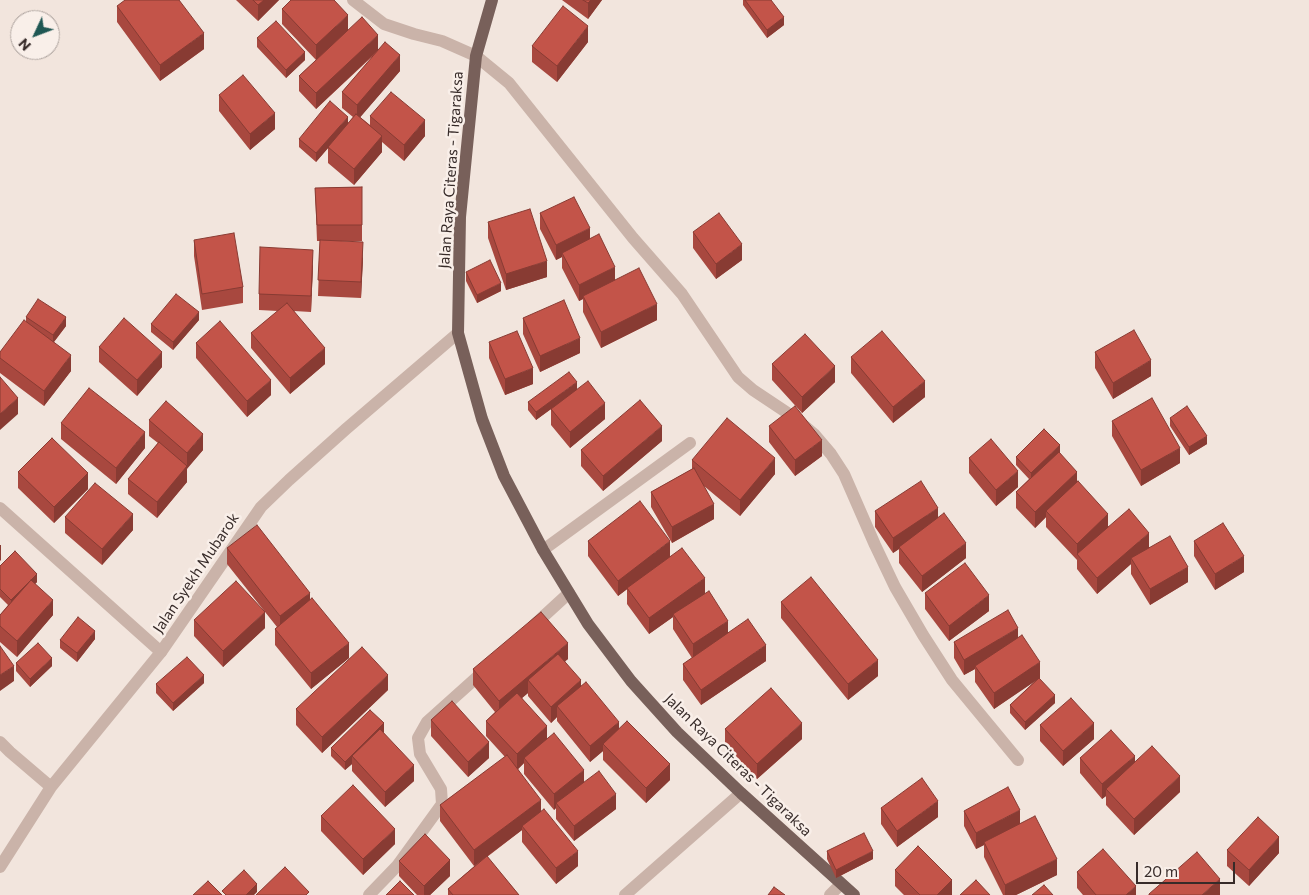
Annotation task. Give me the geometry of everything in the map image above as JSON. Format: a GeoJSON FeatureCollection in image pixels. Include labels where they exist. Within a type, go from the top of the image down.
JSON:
{"type":"FeatureCollection","features":[{"type":"Feature","properties":{"kind":"main road","name":"Jalan Raya Citeras - Tigaraksa"},"geometry":{"type":"LineString","coordinates":[[492,0],[476,56],[460,217],[458,333],[482,419],[504,476],[543,550],[588,624],[631,681],[677,732],[741,793],[854,895]]}},
{"type":"Feature","properties":{"kind":"street"},"geometry":{"type":"LineString","coordinates":[[353,0],[384,24],[442,42],[476,56],[509,83],[633,238],[682,294],[738,377],[753,390],[795,418],[814,434],[831,454],[844,474],[895,587],[923,635],[952,680],[1018,760]]}},
{"type":"Feature","properties":{"kind":"street","name":"Jalan Syekh Mubarok"},"geometry":{"type":"LineString","coordinates":[[0,867],[51,787],[161,652],[261,507],[346,429],[458,333]]}},
{"type":"Feature","properties":{"kind":"street"},"geometry":{"type":"LineString","coordinates":[[543,550],[690,443]]}},
{"type":"Feature","properties":{"kind":"street"},"geometry":{"type":"LineString","coordinates":[[0,508],[161,652]]}},
{"type":"Feature","properties":{"kind":"street"},"geometry":{"type":"LineString","coordinates":[[526,632],[569,593]]}},
{"type":"Feature","properties":{"kind":"street"},"geometry":{"type":"LineString","coordinates":[[370,895],[397,866],[442,804],[442,789],[420,754],[418,738],[427,722],[491,664]]}},
{"type":"Feature","properties":{"kind":"street"},"geometry":{"type":"LineString","coordinates":[[0,742],[51,787]]}},
{"type":"Feature","properties":{"kind":"street"},"geometry":{"type":"LineString","coordinates":[[625,895],[741,793]]}},
{"type":"Feature","properties":{"kind":"street"},"geometry":{"type":"LineString","coordinates":[[830,895],[841,884]]}},
{"type":"Feature","properties":{"kind":"building"},"geometry":{"type":"Polygon","coordinates":[[[125,0],[179,0],[204,33],[160,65],[117,6],[125,0]]]}},
{"type":"Feature","properties":{"kind":"building"},"geometry":{"type":"Polygon","coordinates":[[[253,0],[264,0],[258,5],[253,0]]]}},
{"type":"Feature","properties":{"kind":"building"},"geometry":{"type":"Polygon","coordinates":[[[291,0],[334,0],[348,15],[316,45],[282,9],[291,0]]]}},
{"type":"Feature","properties":{"kind":"building"},"geometry":{"type":"Polygon","coordinates":[[[745,0],[771,0],[784,17],[767,30],[745,0]]]}},
{"type":"Feature","properties":{"kind":"building"},"geometry":{"type":"Polygon","coordinates":[[[563,6],[588,26],[557,66],[532,46],[563,6]]]}},
{"type":"Feature","properties":{"kind":"building"},"geometry":{"type":"Polygon","coordinates":[[[362,17],[378,35],[316,93],[299,76],[362,17]]]}},
{"type":"Feature","properties":{"kind":"building"},"geometry":{"type":"Polygon","coordinates":[[[276,21],[305,52],[286,70],[257,38],[276,21]]]}},
{"type":"Feature","properties":{"kind":"building"},"geometry":{"type":"Polygon","coordinates":[[[385,42],[400,55],[357,105],[342,92],[385,42]]]}},
{"type":"Feature","properties":{"kind":"building"},"geometry":{"type":"Polygon","coordinates":[[[243,75],[275,113],[250,134],[219,95],[243,75]]]}},
{"type":"Feature","properties":{"kind":"building"},"geometry":{"type":"Polygon","coordinates":[[[391,92],[425,120],[404,145],[370,116],[391,92]]]}},
{"type":"Feature","properties":{"kind":"building"},"geometry":{"type":"Polygon","coordinates":[[[330,101],[348,117],[316,153],[299,139],[330,101]]]}},
{"type":"Feature","properties":{"kind":"building"},"geometry":{"type":"Polygon","coordinates":[[[356,114],[382,136],[354,169],[328,147],[356,114]]]}},
{"type":"Feature","properties":{"kind":"building"},"geometry":{"type":"Polygon","coordinates":[[[362,187],[362,225],[317,225],[315,188],[362,187]]]}},
{"type":"Feature","properties":{"kind":"building"},"geometry":{"type":"Polygon","coordinates":[[[574,197],[590,228],[556,245],[540,213],[574,197]]]}},
{"type":"Feature","properties":{"kind":"building"},"geometry":{"type":"Polygon","coordinates":[[[530,209],[547,261],[506,274],[488,222],[530,209]]]}},
{"type":"Feature","properties":{"kind":"building"},"geometry":{"type":"Polygon","coordinates":[[[719,213],[742,244],[716,264],[693,232],[719,213]]]}},
{"type":"Feature","properties":{"kind":"building"},"geometry":{"type":"Polygon","coordinates":[[[234,233],[243,287],[202,294],[194,240],[234,233]]]}},
{"type":"Feature","properties":{"kind":"building"},"geometry":{"type":"Polygon","coordinates":[[[599,234],[615,267],[579,285],[562,253],[599,234]]]}},
{"type":"Feature","properties":{"kind":"building"},"geometry":{"type":"Polygon","coordinates":[[[320,240],[363,242],[361,282],[318,280],[320,240]]]}},
{"type":"Feature","properties":{"kind":"building"},"geometry":{"type":"Polygon","coordinates":[[[260,247],[313,250],[311,296],[259,294],[260,247]]]}},
{"type":"Feature","properties":{"kind":"building"},"geometry":{"type":"Polygon","coordinates":[[[490,260],[501,283],[477,295],[466,272],[490,260]]]}},
{"type":"Feature","properties":{"kind":"building"},"geometry":{"type":"Polygon","coordinates":[[[639,268],[657,304],[601,332],[583,296],[639,268]]]}},
{"type":"Feature","properties":{"kind":"building"},"geometry":{"type":"Polygon","coordinates":[[[176,294],[199,312],[173,342],[151,324],[176,294]]]}},
{"type":"Feature","properties":{"kind":"building"},"geometry":{"type":"Polygon","coordinates":[[[38,299],[66,317],[53,335],[26,317],[38,299]]]}},
{"type":"Feature","properties":{"kind":"building"},"geometry":{"type":"Polygon","coordinates":[[[564,300],[580,338],[540,356],[523,318],[564,300]]]}},
{"type":"Feature","properties":{"kind":"building"},"geometry":{"type":"Polygon","coordinates":[[[287,303],[325,348],[290,378],[251,333],[287,303]]]}},
{"type":"Feature","properties":{"kind":"building"},"geometry":{"type":"Polygon","coordinates":[[[124,318],[162,352],[137,380],[99,347],[124,318]]]}},
{"type":"Feature","properties":{"kind":"building"},"geometry":{"type":"Polygon","coordinates":[[[24,320],[71,355],[44,391],[0,358],[0,352],[24,320]]]}},
{"type":"Feature","properties":{"kind":"building"},"geometry":{"type":"Polygon","coordinates":[[[220,321],[271,380],[247,401],[196,343],[220,321]]]}},
{"type":"Feature","properties":{"kind":"building"},"geometry":{"type":"Polygon","coordinates":[[[1134,330],[1151,360],[1113,383],[1095,352],[1134,330]]]}},
{"type":"Feature","properties":{"kind":"building"},"geometry":{"type":"Polygon","coordinates":[[[517,331],[533,368],[505,379],[489,342],[517,331]]]}},
{"type":"Feature","properties":{"kind":"building"},"geometry":{"type":"Polygon","coordinates":[[[882,331],[925,381],[893,407],[851,357],[882,331]]]}},
{"type":"Feature","properties":{"kind":"building"},"geometry":{"type":"Polygon","coordinates":[[[805,334],[835,366],[802,397],[772,364],[805,334]]]}},
{"type":"Feature","properties":{"kind":"building"},"geometry":{"type":"Polygon","coordinates":[[[569,372],[577,382],[536,412],[528,402],[569,372]]]}},
{"type":"Feature","properties":{"kind":"building"},"geometry":{"type":"Polygon","coordinates":[[[0,377],[18,398],[0,414],[0,377]]]}},
{"type":"Feature","properties":{"kind":"building"},"geometry":{"type":"Polygon","coordinates":[[[588,381],[605,403],[570,432],[551,409],[588,381]]]}},
{"type":"Feature","properties":{"kind":"building"},"geometry":{"type":"Polygon","coordinates":[[[89,388],[145,432],[116,468],[61,423],[89,388]]]}},
{"type":"Feature","properties":{"kind":"building"},"geometry":{"type":"Polygon","coordinates":[[[1152,398],[1180,448],[1141,470],[1112,421],[1152,398]]]}},
{"type":"Feature","properties":{"kind":"building"},"geometry":{"type":"Polygon","coordinates":[[[640,400],[662,426],[603,476],[581,450],[640,400]]]}},
{"type":"Feature","properties":{"kind":"building"},"geometry":{"type":"Polygon","coordinates":[[[166,401],[203,434],[187,453],[149,420],[166,401]]]}},
{"type":"Feature","properties":{"kind":"building"},"geometry":{"type":"Polygon","coordinates":[[[795,406],[822,440],[795,460],[769,426],[795,406]]]}},
{"type":"Feature","properties":{"kind":"building"},"geometry":{"type":"Polygon","coordinates":[[[1187,406],[1207,436],[1189,447],[1170,418],[1187,406]]]}},
{"type":"Feature","properties":{"kind":"building"},"geometry":{"type":"Polygon","coordinates":[[[727,418],[775,458],[740,500],[692,460],[727,418]]]}},
{"type":"Feature","properties":{"kind":"building"},"geometry":{"type":"Polygon","coordinates":[[[1044,429],[1060,445],[1031,473],[1016,457],[1044,429]]]}},
{"type":"Feature","properties":{"kind":"building"},"geometry":{"type":"Polygon","coordinates":[[[52,438],[88,473],[54,507],[18,472],[52,438]]]}},
{"type":"Feature","properties":{"kind":"building"},"geometry":{"type":"Polygon","coordinates":[[[991,439],[1018,471],[996,490],[969,458],[991,439]]]}},
{"type":"Feature","properties":{"kind":"building"},"geometry":{"type":"Polygon","coordinates":[[[159,442],[187,466],[157,502],[128,479],[159,442]]]}},
{"type":"Feature","properties":{"kind":"building"},"geometry":{"type":"Polygon","coordinates":[[[1059,452],[1077,472],[1035,512],[1016,492],[1059,452]]]}},
{"type":"Feature","properties":{"kind":"building"},"geometry":{"type":"Polygon","coordinates":[[[694,468],[714,504],[672,527],[651,492],[694,468]]]}},
{"type":"Feature","properties":{"kind":"building"},"geometry":{"type":"Polygon","coordinates":[[[921,481],[938,508],[893,538],[875,511],[921,481]]]}},
{"type":"Feature","properties":{"kind":"building"},"geometry":{"type":"Polygon","coordinates":[[[1078,481],[1108,514],[1077,544],[1046,511],[1078,481]]]}},
{"type":"Feature","properties":{"kind":"building"},"geometry":{"type":"Polygon","coordinates":[[[95,483],[133,514],[102,549],[65,517],[95,483]]]}},
{"type":"Feature","properties":{"kind":"building"},"geometry":{"type":"Polygon","coordinates":[[[640,501],[670,541],[618,581],[588,541],[640,501]]]}},
{"type":"Feature","properties":{"kind":"building"},"geometry":{"type":"Polygon","coordinates":[[[1129,509],[1149,533],[1097,578],[1077,554],[1129,509]]]}},
{"type":"Feature","properties":{"kind":"building"},"geometry":{"type":"Polygon","coordinates":[[[944,513],[966,543],[922,576],[899,547],[944,513]]]}},
{"type":"Feature","properties":{"kind":"building"},"geometry":{"type":"Polygon","coordinates":[[[1223,523],[1244,556],[1215,574],[1194,541],[1223,523]]]}},
{"type":"Feature","properties":{"kind":"building"},"geometry":{"type":"Polygon","coordinates":[[[257,525],[310,593],[280,616],[227,548],[257,525]]]}},
{"type":"Feature","properties":{"kind":"building"},"geometry":{"type":"Polygon","coordinates":[[[1170,536],[1188,567],[1150,589],[1131,558],[1170,536]]]}},
{"type":"Feature","properties":{"kind":"building"},"geometry":{"type":"Polygon","coordinates":[[[682,548],[705,578],[649,618],[627,588],[682,548]]]}},
{"type":"Feature","properties":{"kind":"building"},"geometry":{"type":"Polygon","coordinates":[[[15,551],[37,574],[11,600],[0,589],[0,566],[15,551]]]}},
{"type":"Feature","properties":{"kind":"building"},"geometry":{"type":"Polygon","coordinates":[[[965,563],[989,595],[949,626],[925,593],[965,563]]]}},
{"type":"Feature","properties":{"kind":"building"},"geometry":{"type":"Polygon","coordinates":[[[811,577],[878,660],[848,684],[781,602],[811,577]]]}},
{"type":"Feature","properties":{"kind":"building"},"geometry":{"type":"Polygon","coordinates":[[[31,580],[53,600],[17,641],[0,626],[0,615],[31,580]]]}},
{"type":"Feature","properties":{"kind":"building"},"geometry":{"type":"Polygon","coordinates":[[[236,581],[265,612],[223,651],[194,620],[236,581]]]}},
{"type":"Feature","properties":{"kind":"building"},"geometry":{"type":"Polygon","coordinates":[[[709,591],[728,621],[693,644],[673,614],[709,591]]]}},
{"type":"Feature","properties":{"kind":"building"},"geometry":{"type":"Polygon","coordinates":[[[312,598],[349,643],[311,673],[275,629],[312,598]]]}},
{"type":"Feature","properties":{"kind":"building"},"geometry":{"type":"Polygon","coordinates":[[[1008,610],[1018,628],[964,660],[954,642],[1008,610]]]}},
{"type":"Feature","properties":{"kind":"building"},"geometry":{"type":"Polygon","coordinates":[[[541,612],[568,643],[499,701],[473,669],[541,612]]]}},
{"type":"Feature","properties":{"kind":"building"},"geometry":{"type":"Polygon","coordinates":[[[78,617],[95,631],[77,653],[60,640],[78,617]]]}},
{"type":"Feature","properties":{"kind":"building"},"geometry":{"type":"Polygon","coordinates":[[[748,619],[766,645],[701,690],[683,664],[748,619]]]}},
{"type":"Feature","properties":{"kind":"building"},"geometry":{"type":"Polygon","coordinates":[[[1022,635],[1040,662],[994,693],[975,666],[1022,635]]]}},
{"type":"Feature","properties":{"kind":"building"},"geometry":{"type":"Polygon","coordinates":[[[38,643],[52,658],[30,679],[16,663],[38,643]]]}},
{"type":"Feature","properties":{"kind":"building"},"geometry":{"type":"Polygon","coordinates":[[[0,646],[14,666],[0,675],[0,646]]]}},
{"type":"Feature","properties":{"kind":"building"},"geometry":{"type":"Polygon","coordinates":[[[362,647],[388,675],[322,737],[296,709],[362,647]]]}},
{"type":"Feature","properties":{"kind":"building"},"geometry":{"type":"Polygon","coordinates":[[[558,654],[581,680],[551,707],[528,680],[558,654]]]}},
{"type":"Feature","properties":{"kind":"building"},"geometry":{"type":"Polygon","coordinates":[[[187,657],[204,675],[173,703],[156,684],[187,657]]]}},
{"type":"Feature","properties":{"kind":"building"},"geometry":{"type":"Polygon","coordinates":[[[1039,678],[1055,695],[1025,722],[1010,705],[1039,678]]]}},
{"type":"Feature","properties":{"kind":"building"},"geometry":{"type":"Polygon","coordinates":[[[586,682],[619,722],[590,746],[557,706],[586,682]]]}},
{"type":"Feature","properties":{"kind":"building"},"geometry":{"type":"Polygon","coordinates":[[[771,688],[802,723],[757,764],[725,729],[771,688]]]}},
{"type":"Feature","properties":{"kind":"building"},"geometry":{"type":"Polygon","coordinates":[[[517,693],[547,726],[517,754],[486,721],[517,693]]]}},
{"type":"Feature","properties":{"kind":"building"},"geometry":{"type":"Polygon","coordinates":[[[1071,698],[1094,723],[1063,751],[1040,725],[1071,698]]]}},
{"type":"Feature","properties":{"kind":"building"},"geometry":{"type":"Polygon","coordinates":[[[452,701],[489,742],[468,762],[431,720],[452,701]]]}},
{"type":"Feature","properties":{"kind":"building"},"geometry":{"type":"Polygon","coordinates":[[[370,710],[384,723],[345,762],[331,748],[370,710]]]}},
{"type":"Feature","properties":{"kind":"building"},"geometry":{"type":"Polygon","coordinates":[[[627,721],[670,764],[646,788],[603,744],[627,721]]]}},
{"type":"Feature","properties":{"kind":"building"},"geometry":{"type":"Polygon","coordinates":[[[380,729],[414,765],[385,792],[352,756],[380,729]]]}},
{"type":"Feature","properties":{"kind":"building"},"geometry":{"type":"Polygon","coordinates":[[[1111,730],[1135,756],[1102,784],[1080,758],[1111,730]]]}},
{"type":"Feature","properties":{"kind":"building"},"geometry":{"type":"Polygon","coordinates":[[[554,733],[584,770],[554,794],[524,758],[554,733]]]}},
{"type":"Feature","properties":{"kind":"building"},"geometry":{"type":"Polygon","coordinates":[[[1152,746],[1180,776],[1134,819],[1106,789],[1152,746]]]}},
{"type":"Feature","properties":{"kind":"building"},"geometry":{"type":"Polygon","coordinates":[[[507,755],[541,800],[474,850],[440,805],[507,755]]]}},
{"type":"Feature","properties":{"kind":"building"},"geometry":{"type":"Polygon","coordinates":[[[599,771],[616,794],[574,826],[556,803],[599,771]]]}},
{"type":"Feature","properties":{"kind":"building"},"geometry":{"type":"Polygon","coordinates":[[[922,778],[938,801],[897,831],[881,808],[922,778]]]}},
{"type":"Feature","properties":{"kind":"building"},"geometry":{"type":"Polygon","coordinates":[[[353,785],[395,829],[363,859],[321,816],[353,785]]]}},
{"type":"Feature","properties":{"kind":"building"},"geometry":{"type":"Polygon","coordinates":[[[1008,787],[1020,810],[976,833],[964,811],[1008,787]]]}},
{"type":"Feature","properties":{"kind":"building"},"geometry":{"type":"Polygon","coordinates":[[[544,809],[578,851],[556,868],[522,826],[544,809]]]}},
{"type":"Feature","properties":{"kind":"building"},"geometry":{"type":"Polygon","coordinates":[[[1035,816],[1057,859],[1005,885],[984,842],[1035,816]]]}},
{"type":"Feature","properties":{"kind":"building"},"geometry":{"type":"Polygon","coordinates":[[[1258,817],[1279,837],[1249,870],[1227,850],[1258,817]]]}},
{"type":"Feature","properties":{"kind":"building"},"geometry":{"type":"Polygon","coordinates":[[[864,833],[873,851],[836,870],[827,851],[864,833]]]}},
{"type":"Feature","properties":{"kind":"building"},"geometry":{"type":"Polygon","coordinates":[[[425,834],[450,860],[424,886],[399,861],[425,834]]]}},
{"type":"Feature","properties":{"kind":"building"},"geometry":{"type":"Polygon","coordinates":[[[918,846],[952,880],[937,895],[920,895],[895,870],[918,846]]]}},
{"type":"Feature","properties":{"kind":"building"},"geometry":{"type":"Polygon","coordinates":[[[1103,849],[1136,886],[1126,895],[1096,895],[1077,872],[1103,849]]]}},
{"type":"Feature","properties":{"kind":"building"},"geometry":{"type":"Polygon","coordinates":[[[1197,852],[1220,879],[1202,895],[1149,895],[1149,894],[1197,852]]]}},
{"type":"Feature","properties":{"kind":"building"},"geometry":{"type":"Polygon","coordinates":[[[487,856],[519,895],[453,895],[448,889],[487,856]]]}},
{"type":"Feature","properties":{"kind":"building"},"geometry":{"type":"Polygon","coordinates":[[[285,867],[309,892],[306,895],[256,895],[285,867]]]}},
{"type":"Feature","properties":{"kind":"building"},"geometry":{"type":"Polygon","coordinates":[[[244,870],[257,884],[246,895],[226,895],[222,891],[244,870]]]}},
{"type":"Feature","properties":{"kind":"building"},"geometry":{"type":"Polygon","coordinates":[[[976,880],[990,895],[960,895],[976,880]]]}},
{"type":"Feature","properties":{"kind":"building"},"geometry":{"type":"Polygon","coordinates":[[[208,881],[222,895],[193,895],[208,881]]]}},
{"type":"Feature","properties":{"kind":"building"},"geometry":{"type":"Polygon","coordinates":[[[400,881],[414,895],[386,895],[400,881]]]}},
{"type":"Feature","properties":{"kind":"building"},"geometry":{"type":"Polygon","coordinates":[[[1044,885],[1053,895],[1032,895],[1044,885]]]}},
{"type":"Feature","properties":{"kind":"building"},"geometry":{"type":"Polygon","coordinates":[[[774,887],[785,895],[768,895],[774,887]]]}}]}
